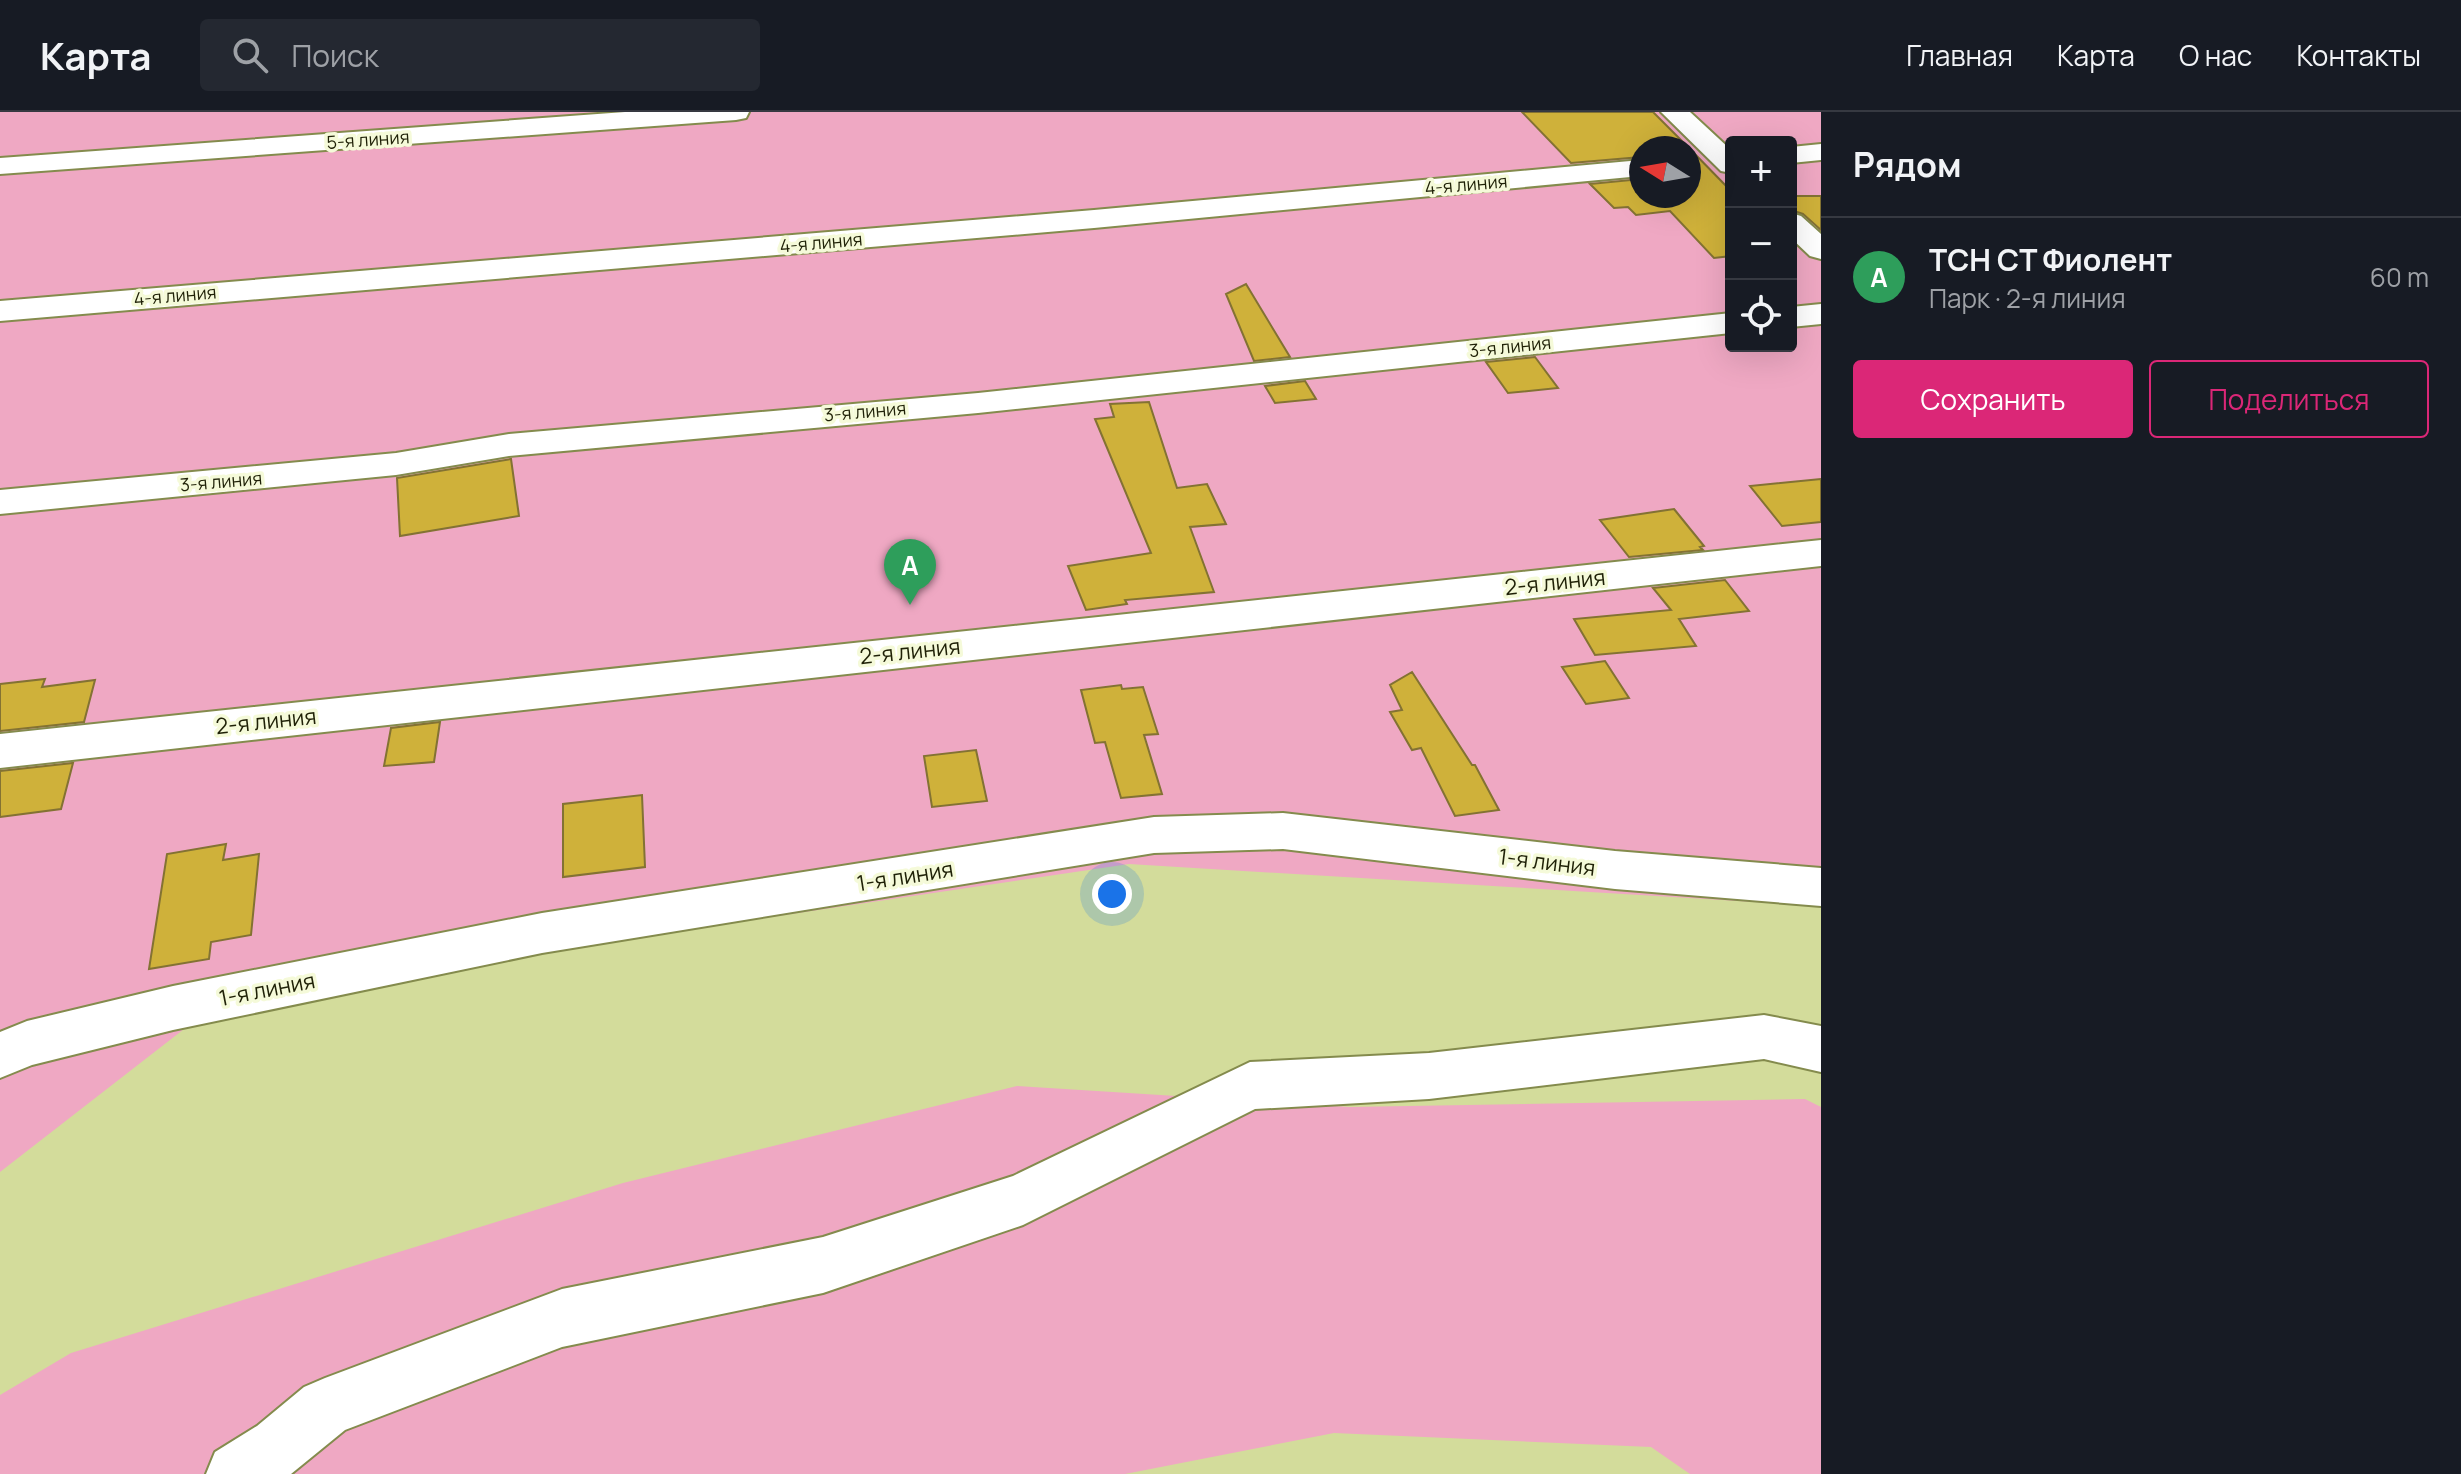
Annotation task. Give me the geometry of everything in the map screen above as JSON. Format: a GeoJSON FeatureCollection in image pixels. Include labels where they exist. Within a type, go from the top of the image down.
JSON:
{"type":"FeatureCollection","features":[{"type":"Feature","properties":{"kind":"street","name":"5-я линия"},"geometry":{"type":"LineString","coordinates":[[0,166],[736,112]]}},
{"type":"Feature","properties":{"kind":"street"},"geometry":{"type":"LineString","coordinates":[[1674,112],[1725,158]]}},
{"type":"Feature","properties":{"kind":"street"},"geometry":{"type":"LineString","coordinates":[[1797,154],[1821,152]]}},
{"type":"Feature","properties":{"kind":"street"},"geometry":{"type":"LineString","coordinates":[[1701,163],[1725,162]]}},
{"type":"Feature","properties":{"kind":"street","name":"4-я линия"},"geometry":{"type":"LineString","coordinates":[[0,311],[1078,221],[1629,169]]}},
{"type":"Feature","properties":{"kind":"street"},"geometry":{"type":"LineString","coordinates":[[1797,228],[1821,250]]}},
{"type":"Feature","properties":{"kind":"street"},"geometry":{"type":"LineString","coordinates":[[1797,316],[1821,314]]}},
{"type":"Feature","properties":{"kind":"street","name":"3-я линия"},"geometry":{"type":"LineString","coordinates":[[0,502],[396,464],[524,444],[978,403],[1725,324]]}},
{"type":"Feature","properties":{"kind":"street","name":"2-я линия"},"geometry":{"type":"LineString","coordinates":[[0,751],[1821,553]]}},
{"type":"Feature","properties":{"kind":"street","name":"1-я линия"},"geometry":{"type":"LineString","coordinates":[[0,1055],[27,1044],[173,1008],[542,933],[1154,835],[1283,831],[1615,870],[1821,887]]}},
{"type":"Feature","properties":{"kind":"street"},"geometry":{"type":"LineString","coordinates":[[237,1474],[278,1447],[325,1408],[562,1318],[823,1265],[1023,1199],[1250,1086],[1429,1076],[1764,1037],[1821,1049]]}},
{"type":"Feature","properties":{"kind":"shaded area"},"geometry":{"type":"Polygon","coordinates":[[[0,112],[1821,112],[1821,906],[1129,864],[224,998],[0,1172],[0,112]]]}},
{"type":"Feature","properties":{"kind":"shaded area"},"geometry":{"type":"Polygon","coordinates":[[[1017,1086],[1350,1107],[1805,1099],[1821,1107],[1821,1474],[1690,1474],[1651,1447],[1334,1433],[1125,1474],[0,1474],[0,1395],[71,1353],[623,1183],[1017,1086]]]}},
{"type":"Feature","properties":{"kind":"building"},"geometry":{"type":"Polygon","coordinates":[[[1522,112],[1653,112],[1677,136],[1629,136],[1629,158],[1571,163],[1522,112]]]}},
{"type":"Feature","properties":{"kind":"building"},"geometry":{"type":"Polygon","coordinates":[[[1701,160],[1725,185],[1725,257],[1714,258],[1670,211],[1636,215],[1629,208],[1701,208],[1701,160]]]}},
{"type":"Feature","properties":{"kind":"building"},"geometry":{"type":"Polygon","coordinates":[[[1629,180],[1629,208],[1614,208],[1590,184],[1629,180]]]}},
{"type":"Feature","properties":{"kind":"building"},"geometry":{"type":"Polygon","coordinates":[[[1797,196],[1821,196],[1821,230],[1797,212],[1797,196]]]}},
{"type":"Feature","properties":{"kind":"building"},"geometry":{"type":"Polygon","coordinates":[[[1246,284],[1290,357],[1254,361],[1226,294],[1246,284]]]}},
{"type":"Feature","properties":{"kind":"building"},"geometry":{"type":"Polygon","coordinates":[[[1535,357],[1558,388],[1508,393],[1486,362],[1535,357]]]}},
{"type":"Feature","properties":{"kind":"building"},"geometry":{"type":"Polygon","coordinates":[[[1305,381],[1316,399],[1275,403],[1265,386],[1305,381]]]}},
{"type":"Feature","properties":{"kind":"building"},"geometry":{"type":"Polygon","coordinates":[[[1149,402],[1177,488],[1207,484],[1226,524],[1190,527],[1214,592],[1125,600],[1127,604],[1086,610],[1068,566],[1151,553],[1095,419],[1114,417],[1110,404],[1149,402]]]}},
{"type":"Feature","properties":{"kind":"building"},"geometry":{"type":"Polygon","coordinates":[[[511,459],[519,516],[400,536],[397,478],[511,459]]]}},
{"type":"Feature","properties":{"kind":"building"},"geometry":{"type":"Polygon","coordinates":[[[1821,479],[1821,522],[1782,526],[1750,486],[1821,479]]]}},
{"type":"Feature","properties":{"kind":"building"},"geometry":{"type":"Polygon","coordinates":[[[1674,509],[1704,546],[1700,547],[1703,550],[1629,557],[1600,520],[1674,509]]]}},
{"type":"Feature","properties":{"kind":"building"},"geometry":{"type":"Polygon","coordinates":[[[1725,580],[1749,611],[1679,619],[1696,646],[1595,655],[1574,619],[1671,610],[1653,588],[1725,580]]]}},
{"type":"Feature","properties":{"kind":"building"},"geometry":{"type":"Polygon","coordinates":[[[1605,661],[1629,698],[1586,704],[1562,667],[1605,661]]]}},
{"type":"Feature","properties":{"kind":"building"},"geometry":{"type":"Polygon","coordinates":[[[1412,672],[1472,765],[1475,765],[1499,810],[1455,816],[1421,748],[1412,750],[1390,712],[1402,710],[1390,685],[1412,672]]]}},
{"type":"Feature","properties":{"kind":"building"},"geometry":{"type":"Polygon","coordinates":[[[45,679],[42,687],[95,680],[84,722],[0,731],[0,684],[45,679]]]}},
{"type":"Feature","properties":{"kind":"building"},"geometry":{"type":"Polygon","coordinates":[[[1121,685],[1122,689],[1143,687],[1158,734],[1144,735],[1162,794],[1121,798],[1105,742],[1095,743],[1081,690],[1121,685]]]}},
{"type":"Feature","properties":{"kind":"building"},"geometry":{"type":"Polygon","coordinates":[[[440,722],[434,762],[384,766],[391,728],[440,722]]]}},
{"type":"Feature","properties":{"kind":"building"},"geometry":{"type":"Polygon","coordinates":[[[976,750],[987,801],[932,807],[924,756],[976,750]]]}},
{"type":"Feature","properties":{"kind":"building"},"geometry":{"type":"Polygon","coordinates":[[[73,763],[61,809],[0,817],[0,771],[73,763]]]}},
{"type":"Feature","properties":{"kind":"building"},"geometry":{"type":"Polygon","coordinates":[[[642,795],[645,867],[563,877],[563,804],[642,795]]]}},
{"type":"Feature","properties":{"kind":"building"},"geometry":{"type":"Polygon","coordinates":[[[226,844],[223,860],[259,854],[251,935],[211,942],[209,959],[149,969],[167,854],[226,844]]]}},
{"type":"Feature","properties":{"kind":"place","name":"ТСН СТ Фиолент"},"geometry":{"type":"Point","coordinates":[910,605]}}]}
